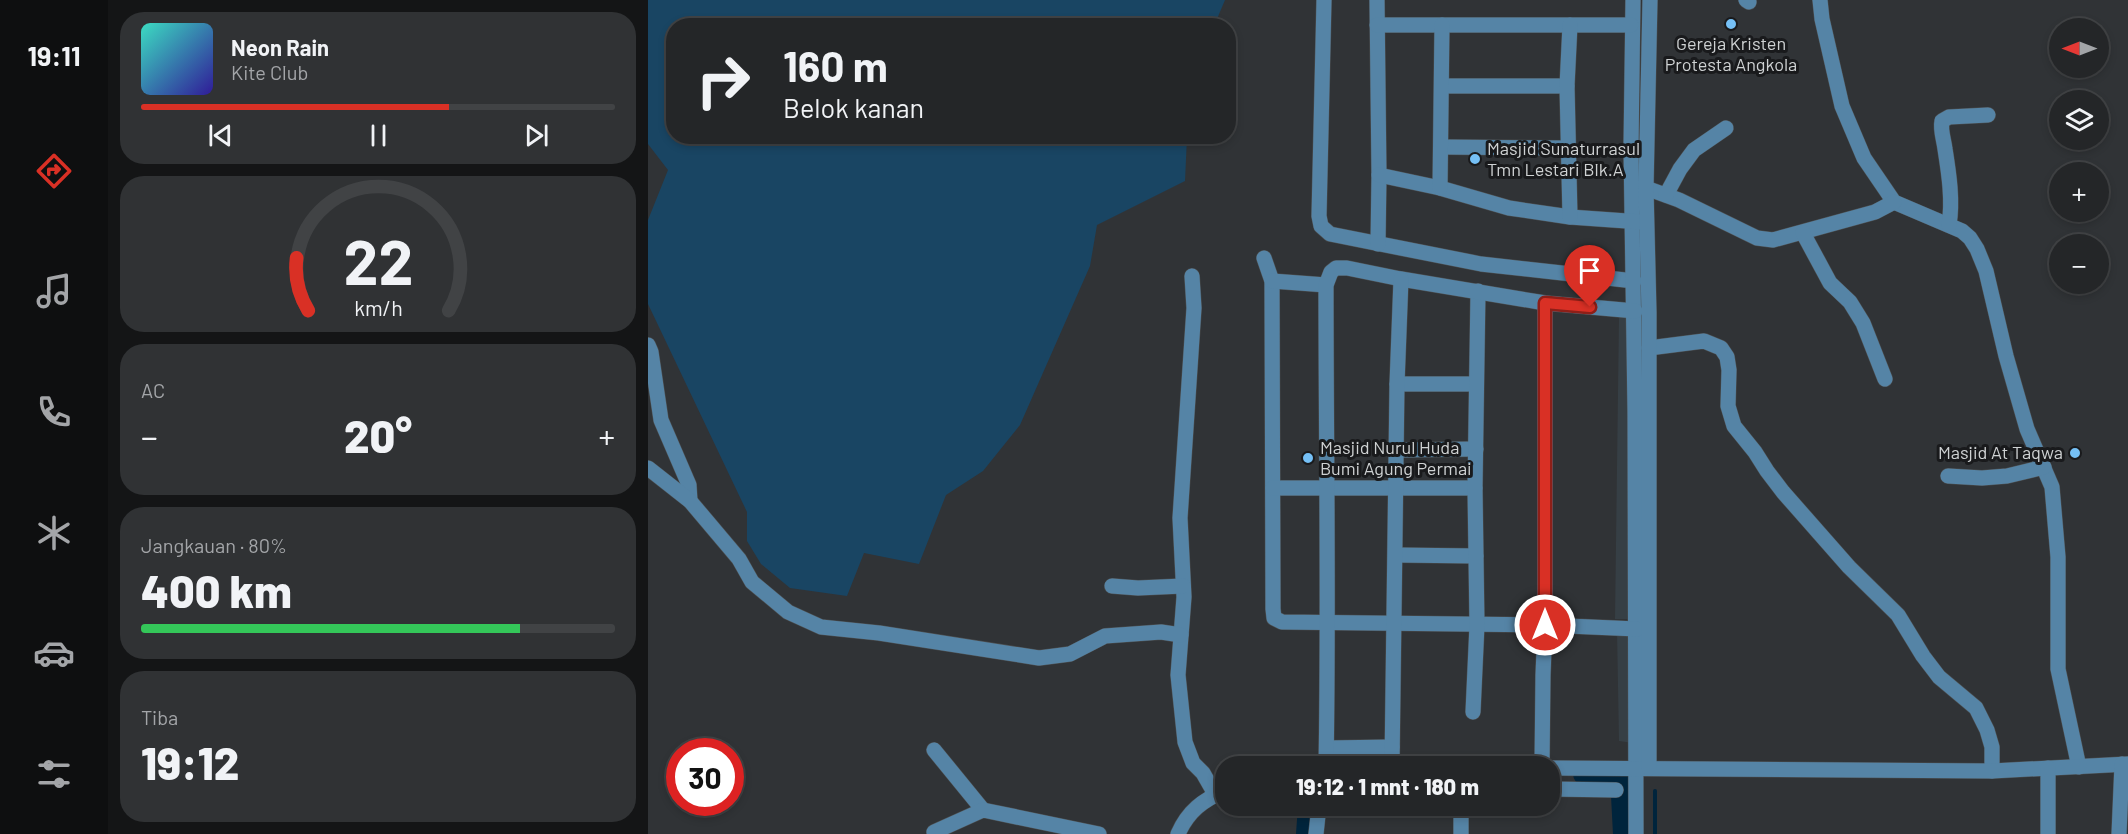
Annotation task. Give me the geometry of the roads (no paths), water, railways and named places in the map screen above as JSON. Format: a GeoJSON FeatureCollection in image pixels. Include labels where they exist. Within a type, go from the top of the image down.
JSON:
{"type":"FeatureCollection","features":[{"type":"Feature","properties":{"kind":"street"},"geometry":{"type":"LineString","coordinates":[[1324,0],[1320,220],[1321,226],[1329,234],[1480,264],[1634,281]]}},
{"type":"Feature","properties":{"kind":"street"},"geometry":{"type":"LineString","coordinates":[[1377,0],[1378,244]]}},
{"type":"Feature","properties":{"kind":"street"},"geometry":{"type":"LineString","coordinates":[[1633,0],[1631,25],[1649,348],[1642,768],[1636,834]]}},
{"type":"Feature","properties":{"kind":"street"},"geometry":{"type":"LineString","coordinates":[[1642,768],[1636,629],[1634,281],[1646,188],[1650,0]]}},
{"type":"Feature","properties":{"kind":"street"},"geometry":{"type":"LineString","coordinates":[[1820,0],[1822,19],[1842,106],[1864,159],[1894,202],[1962,231],[1970,238],[1986,272],[2006,356],[2027,429],[2052,487],[2058,557],[2058,669],[2079,767]]}},
{"type":"Feature","properties":{"kind":"street"},"geometry":{"type":"LineString","coordinates":[[1377,25],[1631,25]]}},
{"type":"Feature","properties":{"kind":"street"},"geometry":{"type":"LineString","coordinates":[[1440,188],[1442,25]]}},
{"type":"Feature","properties":{"kind":"street"},"geometry":{"type":"LineString","coordinates":[[1570,25],[1567,86],[1570,217]]}},
{"type":"Feature","properties":{"kind":"street"},"geometry":{"type":"LineString","coordinates":[[1442,86],[1567,86]]}},
{"type":"Feature","properties":{"kind":"street"},"geometry":{"type":"LineString","coordinates":[[1949,225],[1952,211],[1942,121],[1949,117],[1988,115]]}},
{"type":"Feature","properties":{"kind":"street"},"geometry":{"type":"LineString","coordinates":[[1666,195],[1680,169],[1694,150],[1726,128]]}},
{"type":"Feature","properties":{"kind":"street"},"geometry":{"type":"LineString","coordinates":[[1442,147],[1568,148]]}},
{"type":"Feature","properties":{"kind":"street"},"geometry":{"type":"LineString","coordinates":[[1379,175],[1440,188],[1509,208],[1570,217],[1641,222]]}},
{"type":"Feature","properties":{"kind":"street"},"geometry":{"type":"LineString","coordinates":[[1646,188],[1666,195],[1757,238],[1773,240],[1875,212],[1894,202]]}},
{"type":"Feature","properties":{"kind":"street"},"geometry":{"type":"LineString","coordinates":[[1803,233],[1830,283],[1850,302],[1863,323],[1885,379]]}},
{"type":"Feature","properties":{"kind":"street"},"geometry":{"type":"LineString","coordinates":[[1264,258],[1272,281],[1273,616],[1277,620],[1282,622],[1394,622],[1636,629]]}},
{"type":"Feature","properties":{"kind":"street"},"geometry":{"type":"LineString","coordinates":[[1327,756],[1329,623],[1326,285],[1331,272],[1336,268],[1347,268],[1545,303],[1635,311]]}},
{"type":"Feature","properties":{"kind":"street"},"geometry":{"type":"LineString","coordinates":[[1192,276],[1194,308],[1180,518],[1184,586],[1178,675],[1185,742],[1192,763],[1215,786]]}},
{"type":"Feature","properties":{"kind":"street"},"geometry":{"type":"LineString","coordinates":[[1392,756],[1397,384],[1401,279]]}},
{"type":"Feature","properties":{"kind":"street"},"geometry":{"type":"LineString","coordinates":[[1272,281],[1326,285]]}},
{"type":"Feature","properties":{"kind":"street"},"geometry":{"type":"LineString","coordinates":[[1473,712],[1477,625],[1475,488],[1478,291]]}},
{"type":"Feature","properties":{"kind":"street"},"geometry":{"type":"LineString","coordinates":[[1542,756],[1542,675],[1545,625],[1545,303]]}},
{"type":"Feature","properties":{"kind":"street"},"geometry":{"type":"LineString","coordinates":[[1649,348],[1704,341],[1721,348],[1727,357],[1728,406],[1734,426],[1783,492],[1849,567],[1898,615],[1939,677],[1976,708],[1987,730],[1992,747],[1992,771]]}},
{"type":"Feature","properties":{"kind":"street"},"geometry":{"type":"LineString","coordinates":[[648,345],[651,351],[661,420],[689,484],[690,501]]}},
{"type":"Feature","properties":{"kind":"street"},"geometry":{"type":"LineString","coordinates":[[1397,384],[1476,384]]}},
{"type":"Feature","properties":{"kind":"street"},"geometry":{"type":"LineString","coordinates":[[1396,450],[1476,449]]}},
{"type":"Feature","properties":{"kind":"street"},"geometry":{"type":"LineString","coordinates":[[1948,476],[1982,478],[2007,476],[2044,467]]}},
{"type":"Feature","properties":{"kind":"street"},"geometry":{"type":"LineString","coordinates":[[648,468],[690,501],[739,559],[753,582],[788,612],[820,627],[879,633],[1039,658],[1070,654],[1106,636],[1161,632],[1181,635]]}},
{"type":"Feature","properties":{"kind":"street"},"geometry":{"type":"LineString","coordinates":[[1273,488],[1475,488]]}},
{"type":"Feature","properties":{"kind":"street"},"geometry":{"type":"LineString","coordinates":[[1396,555],[1476,556]]}},
{"type":"Feature","properties":{"kind":"street"},"geometry":{"type":"LineString","coordinates":[[1112,586],[1138,588],[1184,586]]}},
{"type":"Feature","properties":{"kind":"street"},"geometry":{"type":"LineString","coordinates":[[1327,748],[1392,747]]}},
{"type":"Feature","properties":{"kind":"street"},"geometry":{"type":"LineString","coordinates":[[934,750],[983,810]]}},
{"type":"Feature","properties":{"kind":"street"},"geometry":{"type":"LineString","coordinates":[[1560,768],[1992,771],[2125,764],[2124,801],[2119,834]]}},
{"type":"Feature","properties":{"kind":"street"},"geometry":{"type":"LineString","coordinates":[[2048,768],[2048,834]]}},
{"type":"Feature","properties":{"kind":"street"},"geometry":{"type":"LineString","coordinates":[[1560,789],[1616,790]]}},
{"type":"Feature","properties":{"kind":"street"},"geometry":{"type":"LineString","coordinates":[[1178,834],[1190,813],[1202,802],[1215,795]]}},
{"type":"Feature","properties":{"kind":"street"},"geometry":{"type":"LineString","coordinates":[[934,832],[983,810],[1099,834]]}},
{"type":"Feature","properties":{"kind":"street"},"geometry":{"type":"LineString","coordinates":[[1316,834],[1318,816]]}},
{"type":"Feature","properties":{"kind":"street"},"geometry":{"type":"LineString","coordinates":[[1461,816],[1461,834]]}},
{"type":"Feature","properties":{"kind":"waterway"},"geometry":{"type":"LineString","coordinates":[[1585,774],[1622,776],[1625,834]]}},
{"type":"Feature","properties":{"kind":"waterway"},"geometry":{"type":"LineString","coordinates":[[1655,791],[1655,834]]}},
{"type":"Feature","properties":{"kind":"waterway"},"geometry":{"type":"LineString","coordinates":[[1308,834],[1309,816]]}},
{"type":"Feature","properties":{"kind":"place","name":"Gereja Kristen Protesta Angkola"},"geometry":{"type":"Point","coordinates":[1731,24]}},
{"type":"Feature","properties":{"kind":"place","name":"Masjid Sunaturrasul Tmn Lestari Blk.A"},"geometry":{"type":"Point","coordinates":[1475,159]}},
{"type":"Feature","properties":{"kind":"place","name":"Masjid At Taqwa"},"geometry":{"type":"Point","coordinates":[2075,453]}},
{"type":"Feature","properties":{"kind":"place","name":"Masjid Nurul Huda Bumi Agung Permai"},"geometry":{"type":"Point","coordinates":[1308,458]}}]}
